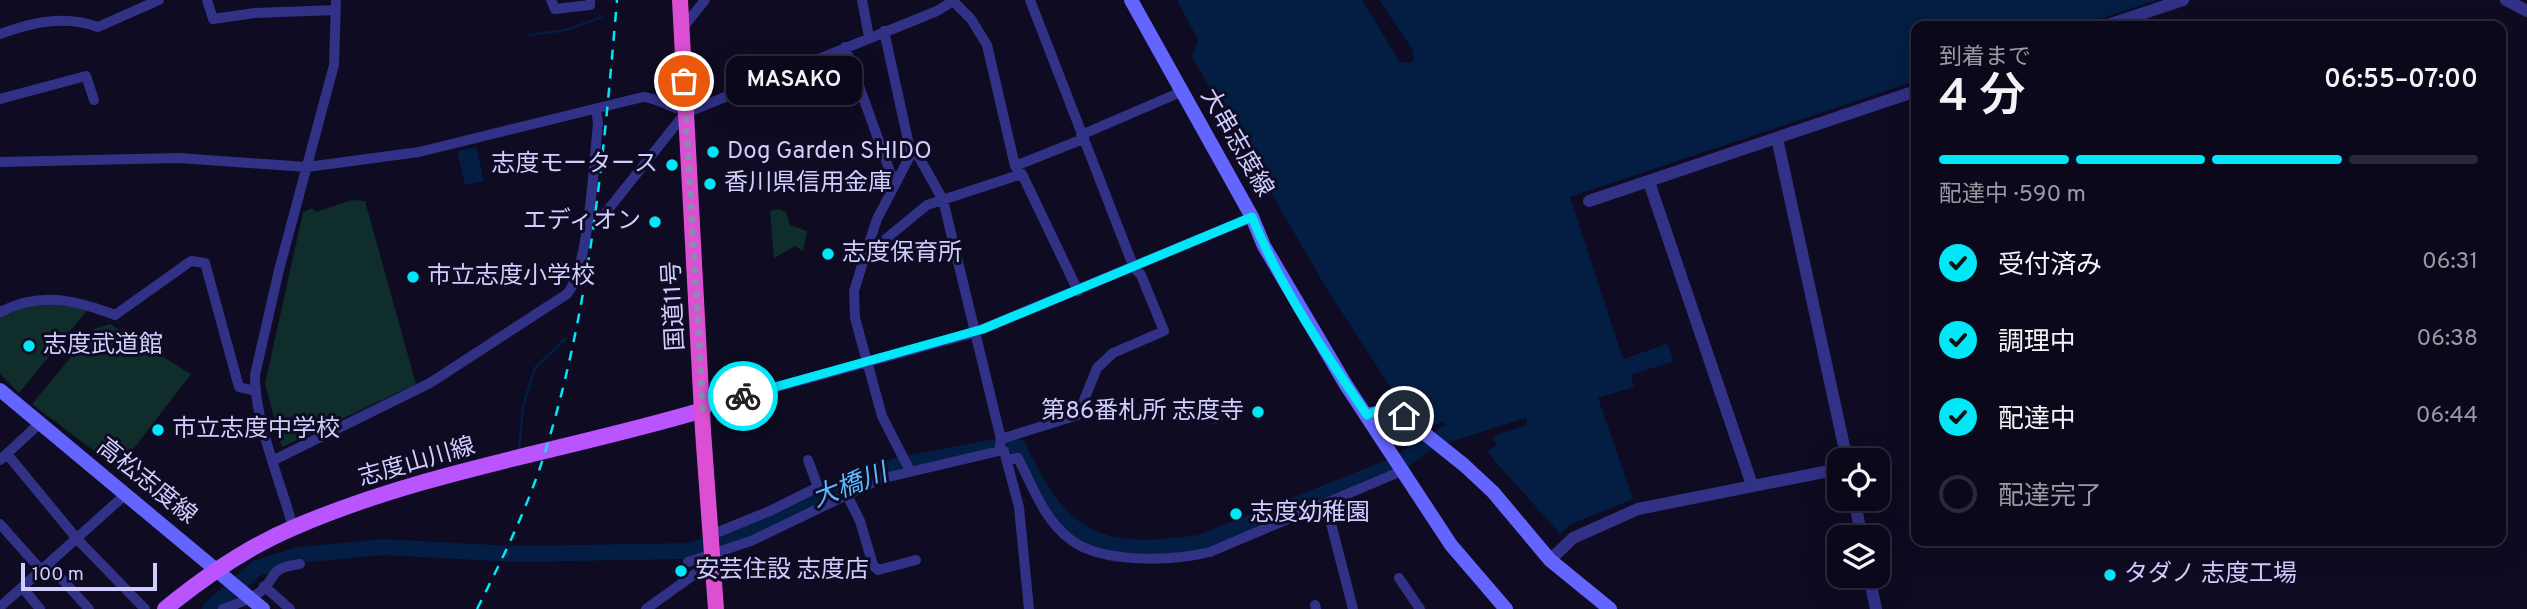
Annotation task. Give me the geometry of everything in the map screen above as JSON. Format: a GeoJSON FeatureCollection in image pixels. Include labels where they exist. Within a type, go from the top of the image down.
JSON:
{"type":"FeatureCollection","features":[{"type":"Feature","properties":{"kind":"highway","name":"国道11号"},"geometry":{"type":"LineString","coordinates":[[680,0],[716,609]]}},
{"type":"Feature","properties":{"kind":"main road","name":"大串志度線"},"geometry":{"type":"LineString","coordinates":[[1131,0],[1252,217],[1264,246],[1323,348],[1451,545],[1506,609]]}},
{"type":"Feature","properties":{"kind":"main road","name":"高松志度線"},"geometry":{"type":"LineString","coordinates":[[0,390],[263,609]]}},
{"type":"Feature","properties":{"kind":"main road"},"geometry":{"type":"LineString","coordinates":[[1367,415],[1394,409],[1443,446],[1493,492],[1550,561],[1610,609]]}},
{"type":"Feature","properties":{"kind":"main road","name":"志度山川線"},"geometry":{"type":"LineString","coordinates":[[165,609],[217,569],[293,527],[383,496],[703,411]]}},
{"type":"Feature","properties":{"kind":"street"},"geometry":{"type":"LineString","coordinates":[[0,34],[57,20],[75,19],[98,27],[159,0]]}},
{"type":"Feature","properties":{"kind":"street"},"geometry":{"type":"LineString","coordinates":[[207,0],[213,19],[336,5],[334,65],[260,349],[255,391],[293,527]]}},
{"type":"Feature","properties":{"kind":"street"},"geometry":{"type":"LineString","coordinates":[[551,0],[555,9],[590,5],[590,0]]}},
{"type":"Feature","properties":{"kind":"street"},"geometry":{"type":"LineString","coordinates":[[681,30],[707,0]]}},
{"type":"Feature","properties":{"kind":"street"},"geometry":{"type":"LineString","coordinates":[[862,0],[869,37]]}},
{"type":"Feature","properties":{"kind":"street"},"geometry":{"type":"LineString","coordinates":[[1001,439],[1078,415],[1097,368],[1112,353],[1164,331],[1141,275],[1134,268],[1030,0]]}},
{"type":"Feature","properties":{"kind":"street"},"geometry":{"type":"LineString","coordinates":[[2120,21],[2183,0]]}},
{"type":"Feature","properties":{"kind":"street"},"geometry":{"type":"LineString","coordinates":[[2506,0],[2527,11]]}},
{"type":"Feature","properties":{"kind":"street"},"geometry":{"type":"LineString","coordinates":[[603,216],[686,111],[953,1],[971,19],[987,45],[1015,166],[1023,174],[1078,290]]}},
{"type":"Feature","properties":{"kind":"street"},"geometry":{"type":"LineString","coordinates":[[884,31],[911,155]]}},
{"type":"Feature","properties":{"kind":"street"},"geometry":{"type":"LineString","coordinates":[[845,47],[894,183]]}},
{"type":"Feature","properties":{"kind":"street"},"geometry":{"type":"LineString","coordinates":[[0,99],[86,76],[94,100]]}},
{"type":"Feature","properties":{"kind":"street"},"geometry":{"type":"LineString","coordinates":[[1015,166],[1181,92]]}},
{"type":"Feature","properties":{"kind":"street"},"geometry":{"type":"LineString","coordinates":[[1588,201],[1911,93]]}},
{"type":"Feature","properties":{"kind":"street"},"geometry":{"type":"LineString","coordinates":[[0,162],[178,158],[307,167],[419,152],[643,97],[654,98],[686,111]]}},
{"type":"Feature","properties":{"kind":"street"},"geometry":{"type":"LineString","coordinates":[[274,460],[430,383],[567,294],[578,278],[597,122],[596,109]]}},
{"type":"Feature","properties":{"kind":"street"},"geometry":{"type":"LineString","coordinates":[[1777,138],[1844,448]]}},
{"type":"Feature","properties":{"kind":"street"},"geometry":{"type":"LineString","coordinates":[[910,471],[882,416],[855,318],[854,291],[877,219],[894,183],[911,155],[916,152],[943,200],[976,331],[1003,456],[1019,507],[1029,609]]}},
{"type":"Feature","properties":{"kind":"street"},"geometry":{"type":"LineString","coordinates":[[865,256],[927,205],[1023,174]]}},
{"type":"Feature","properties":{"kind":"street"},"geometry":{"type":"LineString","coordinates":[[1649,182],[1752,485]]}},
{"type":"Feature","properties":{"kind":"street"},"geometry":{"type":"LineString","coordinates":[[703,411],[715,404],[976,331],[1252,217]]}},
{"type":"Feature","properties":{"kind":"street"},"geometry":{"type":"LineString","coordinates":[[0,312],[19,302],[43,298],[68,300],[116,315],[191,261],[199,261],[205,263],[208,271],[239,387],[255,391]]}},
{"type":"Feature","properties":{"kind":"street"},"geometry":{"type":"LineString","coordinates":[[39,424],[4,457],[78,540],[145,609]]}},
{"type":"Feature","properties":{"kind":"street"},"geometry":{"type":"LineString","coordinates":[[646,609],[712,548],[751,541],[880,480],[910,471],[1003,456],[1018,458],[1041,506],[1072,541],[1117,557],[1184,559],[1210,552],[1326,504],[1401,465]]}},
{"type":"Feature","properties":{"kind":"street"},"geometry":{"type":"LineString","coordinates":[[688,562],[772,510],[818,487],[808,460]]}},
{"type":"Feature","properties":{"kind":"street"},"geometry":{"type":"LineString","coordinates":[[1550,561],[1573,538],[1638,509],[1827,470]]}},
{"type":"Feature","properties":{"kind":"street"},"geometry":{"type":"LineString","coordinates":[[1,605],[78,540],[126,494]]}},
{"type":"Feature","properties":{"kind":"street"},"geometry":{"type":"LineString","coordinates":[[846,495],[860,521],[873,565],[878,570],[916,559]]}},
{"type":"Feature","properties":{"kind":"street"},"geometry":{"type":"LineString","coordinates":[[1326,504],[1353,609]]}},
{"type":"Feature","properties":{"kind":"street"},"geometry":{"type":"LineString","coordinates":[[0,524],[89,609]]}},
{"type":"Feature","properties":{"kind":"street"},"geometry":{"type":"LineString","coordinates":[[232,607],[250,597],[264,586],[271,575],[283,567],[300,564]]}},
{"type":"Feature","properties":{"kind":"street"},"geometry":{"type":"LineString","coordinates":[[1399,578],[1420,609]]}},
{"type":"Feature","properties":{"kind":"street"},"geometry":{"type":"LineString","coordinates":[[264,586],[290,609]]}},
{"type":"Feature","properties":{"kind":"street"},"geometry":{"type":"LineString","coordinates":[[22,587],[40,609]]}},
{"type":"Feature","properties":{"kind":"street"},"geometry":{"type":"LineString","coordinates":[[1872,588],[1876,609]]}},
{"type":"Feature","properties":{"kind":"green space"},"geometry":{"type":"Polygon","coordinates":[[[352,200],[365,201],[416,384],[282,447],[265,384],[303,212],[312,208],[316,212],[352,200]]]}},
{"type":"Feature","properties":{"kind":"green space"},"geometry":{"type":"Polygon","coordinates":[[[779,209],[786,212],[790,225],[807,231],[803,251],[795,246],[774,258],[770,211],[779,209]]]}},
{"type":"Feature","properties":{"kind":"green space","name":"志度武道館"},"geometry":{"type":"Polygon","coordinates":[[[51,302],[89,308],[19,393],[0,374],[0,317],[15,307],[51,302]]]}},
{"type":"Feature","properties":{"kind":"green space"},"geometry":{"type":"Polygon","coordinates":[[[110,324],[191,374],[118,469],[32,404],[94,329],[110,324]]]}},
{"type":"Feature","properties":{"kind":"water"},"geometry":{"type":"Polygon","coordinates":[[[1177,0],[2157,0],[2094,21],[1911,21],[1911,83],[1570,197],[1623,359],[1667,344],[1674,361],[1631,375],[1634,387],[1598,398],[1633,499],[1569,525],[1560,534],[1487,452],[1496,445],[1491,429],[1447,443],[1434,432],[1445,425],[1443,422],[1434,425],[1400,402],[1328,291],[1192,57],[1198,40],[1177,0]]]}},
{"type":"Feature","properties":{"kind":"water"},"geometry":{"type":"Polygon","coordinates":[[[476,147],[484,181],[465,185],[457,151],[476,147]]]}},
{"type":"Feature","properties":{"kind":"water"},"geometry":{"type":"Polygon","coordinates":[[[1216,402],[1223,422],[1213,425],[1206,406],[1216,402]]]}},
{"type":"Feature","properties":{"kind":"pier"},"geometry":{"type":"Polygon","coordinates":[[[1362,0],[1379,0],[1412,49],[1414,58],[1411,63],[1400,62],[1362,0]]]}},
{"type":"Feature","properties":{"kind":"pier"},"geometry":{"type":"Polygon","coordinates":[[[1526,418],[1527,425],[1493,436],[1491,429],[1526,418]]]}},
{"type":"Feature","properties":{"kind":"waterway"},"geometry":{"type":"LineString","coordinates":[[530,35],[566,30],[602,17]]}},
{"type":"Feature","properties":{"kind":"waterway"},"geometry":{"type":"LineString","coordinates":[[519,450],[523,406],[535,368],[566,338]]}},
{"type":"Feature","properties":{"kind":"waterway","name":"大橋川"},"geometry":{"type":"LineString","coordinates":[[210,609],[257,568],[299,555],[382,547],[517,554],[688,551],[719,542],[872,474],[899,465],[1011,444],[1018,447],[1051,504],[1068,523],[1087,536],[1109,544],[1134,547],[1200,543],[1401,463],[1426,442],[1442,438]]}},
{"type":"Feature","properties":{"kind":"railway"},"geometry":{"type":"LineString","coordinates":[[477,609],[532,490],[546,449],[574,338],[594,226],[617,0]]}},
{"type":"Feature","properties":{"kind":"way so far"},"geometry":{"type":"LineString","coordinates":[[684,81],[703,411],[715,404],[743,396]]}},
{"type":"Feature","properties":{"kind":"place","name":"MASAKO"},"geometry":{"type":"Point","coordinates":[684,81]}},
{"type":"Feature","properties":{"kind":"place","name":"Dog Garden SHIDO"},"geometry":{"type":"Point","coordinates":[713,152]}},
{"type":"Feature","properties":{"kind":"place","name":"志度モータース"},"geometry":{"type":"Point","coordinates":[672,165]}},
{"type":"Feature","properties":{"kind":"place","name":"香川県信用金庫"},"geometry":{"type":"Point","coordinates":[710,184]}},
{"type":"Feature","properties":{"kind":"place","name":"エディオン"},"geometry":{"type":"Point","coordinates":[655,222]}},
{"type":"Feature","properties":{"kind":"place","name":"志度保育所"},"geometry":{"type":"Point","coordinates":[828,254]}},
{"type":"Feature","properties":{"kind":"place","name":"市立志度小学校"},"geometry":{"type":"Point","coordinates":[413,277]}},
{"type":"Feature","properties":{"kind":"place","name":"志度武道館"},"geometry":{"type":"Point","coordinates":[29,346]}},
{"type":"Feature","properties":{"kind":"place","name":"第86番札所 志度寺"},"geometry":{"type":"Point","coordinates":[1258,412]}},
{"type":"Feature","properties":{"kind":"place","name":"市立志度中学校"},"geometry":{"type":"Point","coordinates":[158,430]}},
{"type":"Feature","properties":{"kind":"place","name":"志度幼稚園"},"geometry":{"type":"Point","coordinates":[1236,514]}},
{"type":"Feature","properties":{"kind":"place","name":"安芸住設 志度店"},"geometry":{"type":"Point","coordinates":[681,571]}},
{"type":"Feature","properties":{"kind":"place","name":"タダノ 志度工場"},"geometry":{"type":"Point","coordinates":[2110,575]}},
{"type":"Feature","properties":{"kind":"route"},"geometry":{"type":"LineString","coordinates":[[743,396],[983,329],[1252,217],[1264,246],[1330,359],[1367,415],[1394,409],[1404,416]]}}]}
